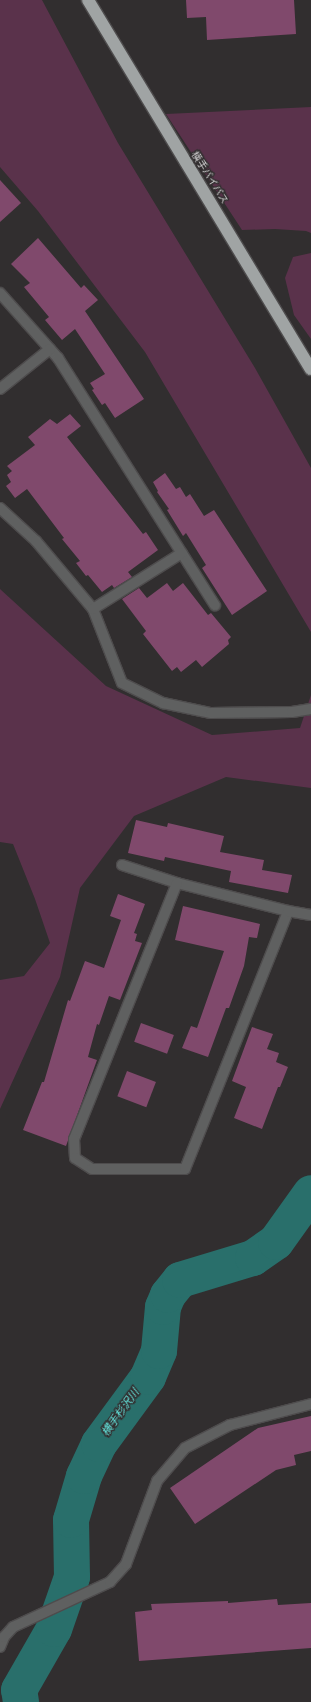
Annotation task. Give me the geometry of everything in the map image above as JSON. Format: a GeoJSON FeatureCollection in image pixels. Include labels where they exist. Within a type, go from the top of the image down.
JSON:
{"type":"FeatureCollection","features":[{"type":"Feature","properties":{"kind":"highway","name":"横手バイパス"},"geometry":{"type":"LineString","coordinates":[[88,0],[311,369]]}},
{"type":"Feature","properties":{"kind":"street"},"geometry":{"type":"LineString","coordinates":[[0,293],[58,358],[215,605]]}},
{"type":"Feature","properties":{"kind":"street"},"geometry":{"type":"LineString","coordinates":[[0,389],[50,349]]}},
{"type":"Feature","properties":{"kind":"street"},"geometry":{"type":"LineString","coordinates":[[0,508],[36,541],[93,609],[122,683],[163,703],[211,713],[292,712],[311,708]]}},
{"type":"Feature","properties":{"kind":"street"},"geometry":{"type":"LineString","coordinates":[[93,609],[182,553]]}},
{"type":"Feature","properties":{"kind":"street"},"geometry":{"type":"LineString","coordinates":[[122,865],[177,883],[288,911],[311,915]]}},
{"type":"Feature","properties":{"kind":"street"},"geometry":{"type":"LineString","coordinates":[[177,883],[74,1139],[75,1158],[92,1169],[185,1169],[288,911]]}},
{"type":"Feature","properties":{"kind":"street"},"geometry":{"type":"LineString","coordinates":[[0,1647],[4,1637],[13,1627],[91,1589],[110,1582],[126,1564],[157,1481],[185,1448],[230,1425],[311,1404]]}},
{"type":"Feature","properties":{"kind":"shaded area"},"geometry":{"type":"Polygon","coordinates":[[[0,0],[42,0],[118,143],[255,368],[311,468],[311,632],[145,352],[38,211],[0,167],[0,0]]]}},
{"type":"Feature","properties":{"kind":"shaded area"},"geometry":{"type":"Polygon","coordinates":[[[311,107],[311,233],[306,231],[275,229],[242,230],[166,114],[311,107]]]}},
{"type":"Feature","properties":{"kind":"shaded area"},"geometry":{"type":"Polygon","coordinates":[[[311,253],[311,339],[294,315],[285,278],[293,257],[311,253]]]}},
{"type":"Feature","properties":{"kind":"shaded area"},"geometry":{"type":"Polygon","coordinates":[[[0,589],[106,686],[212,735],[300,728],[311,695],[311,788],[226,777],[134,816],[80,888],[60,977],[0,1109],[0,980],[24,976],[50,943],[35,899],[13,844],[0,842],[0,589]]]}},
{"type":"Feature","properties":{"kind":"building"},"geometry":{"type":"Polygon","coordinates":[[[186,0],[294,0],[296,34],[207,40],[206,17],[187,18],[186,0]]]}},
{"type":"Feature","properties":{"kind":"building"},"geometry":{"type":"Polygon","coordinates":[[[0,180],[21,203],[0,222],[0,180]]]}},
{"type":"Feature","properties":{"kind":"building"},"geometry":{"type":"Polygon","coordinates":[[[38,238],[81,288],[84,285],[98,300],[85,311],[144,399],[115,418],[105,403],[102,405],[92,390],[94,389],[90,383],[105,374],[75,329],[62,340],[45,320],[49,317],[24,287],[30,283],[11,264],[38,238]]]}},
{"type":"Feature","properties":{"kind":"building"},"geometry":{"type":"Polygon","coordinates":[[[70,414],[81,426],[67,437],[143,534],[146,532],[158,550],[128,572],[132,577],[114,588],[112,585],[102,592],[88,575],[86,576],[76,563],[80,561],[62,539],[64,538],[27,489],[15,498],[6,486],[11,482],[7,475],[12,471],[7,466],[35,445],[28,437],[50,419],[57,424],[70,414]]]}},
{"type":"Feature","properties":{"kind":"building"},"geometry":{"type":"Polygon","coordinates":[[[165,473],[176,489],[180,487],[186,497],[190,494],[204,516],[214,510],[267,591],[232,615],[202,568],[206,565],[186,533],[183,536],[167,510],[169,509],[157,492],[158,491],[153,482],[165,473]]]}},
{"type":"Feature","properties":{"kind":"building"},"geometry":{"type":"Polygon","coordinates":[[[167,583],[173,591],[183,583],[208,615],[211,613],[231,637],[228,640],[229,644],[202,667],[196,660],[181,672],[177,667],[172,671],[143,634],[146,631],[122,599],[139,588],[147,598],[167,583]]]}},
{"type":"Feature","properties":{"kind":"building"},"geometry":{"type":"Polygon","coordinates":[[[136,820],[167,827],[168,823],[224,836],[220,852],[264,860],[262,870],[292,875],[288,893],[229,882],[231,871],[165,857],[164,861],[128,853],[136,820]]]}},
{"type":"Feature","properties":{"kind":"building"},"geometry":{"type":"Polygon","coordinates":[[[118,894],[145,904],[134,933],[137,934],[135,941],[142,943],[120,1000],[109,996],[99,1025],[97,1024],[88,1057],[97,1060],[66,1146],[23,1130],[42,1082],[44,1082],[68,1000],[70,1001],[85,961],[104,968],[121,920],[110,916],[118,894]]]}},
{"type":"Feature","properties":{"kind":"building"},"geometry":{"type":"Polygon","coordinates":[[[183,906],[260,924],[257,938],[249,937],[244,966],[229,1008],[226,1008],[208,1057],[182,1048],[191,1026],[197,1028],[224,951],[175,940],[183,906]]]}},
{"type":"Feature","properties":{"kind":"building"},"geometry":{"type":"Polygon","coordinates":[[[141,1023],[174,1035],[167,1054],[134,1042],[141,1023]]]}},
{"type":"Feature","properties":{"kind":"building"},"geometry":{"type":"Polygon","coordinates":[[[252,1027],[273,1034],[267,1049],[279,1053],[276,1062],[288,1067],[280,1087],[278,1087],[262,1129],[234,1118],[246,1087],[232,1081],[252,1027]]]}},
{"type":"Feature","properties":{"kind":"building"},"geometry":{"type":"Polygon","coordinates":[[[127,1071],[156,1082],[146,1107],[117,1096],[127,1071]]]}},
{"type":"Feature","properties":{"kind":"building"},"geometry":{"type":"Polygon","coordinates":[[[311,1416],[311,1451],[294,1455],[296,1465],[276,1470],[195,1524],[170,1488],[258,1428],[311,1416]]]}},
{"type":"Feature","properties":{"kind":"building"},"geometry":{"type":"Polygon","coordinates":[[[277,1599],[278,1605],[311,1603],[311,1648],[139,1661],[135,1612],[152,1610],[151,1604],[228,1601],[228,1603],[277,1599]]]}},
{"type":"Feature","properties":{"kind":"waterway","name":"横手杉沢川"},"geometry":{"type":"LineString","coordinates":[[21,1702],[19,1690],[54,1629],[72,1577],[71,1520],[84,1476],[99,1444],[148,1377],[159,1351],[163,1307],[168,1295],[180,1280],[253,1258],[276,1242],[311,1193]]}}]}
